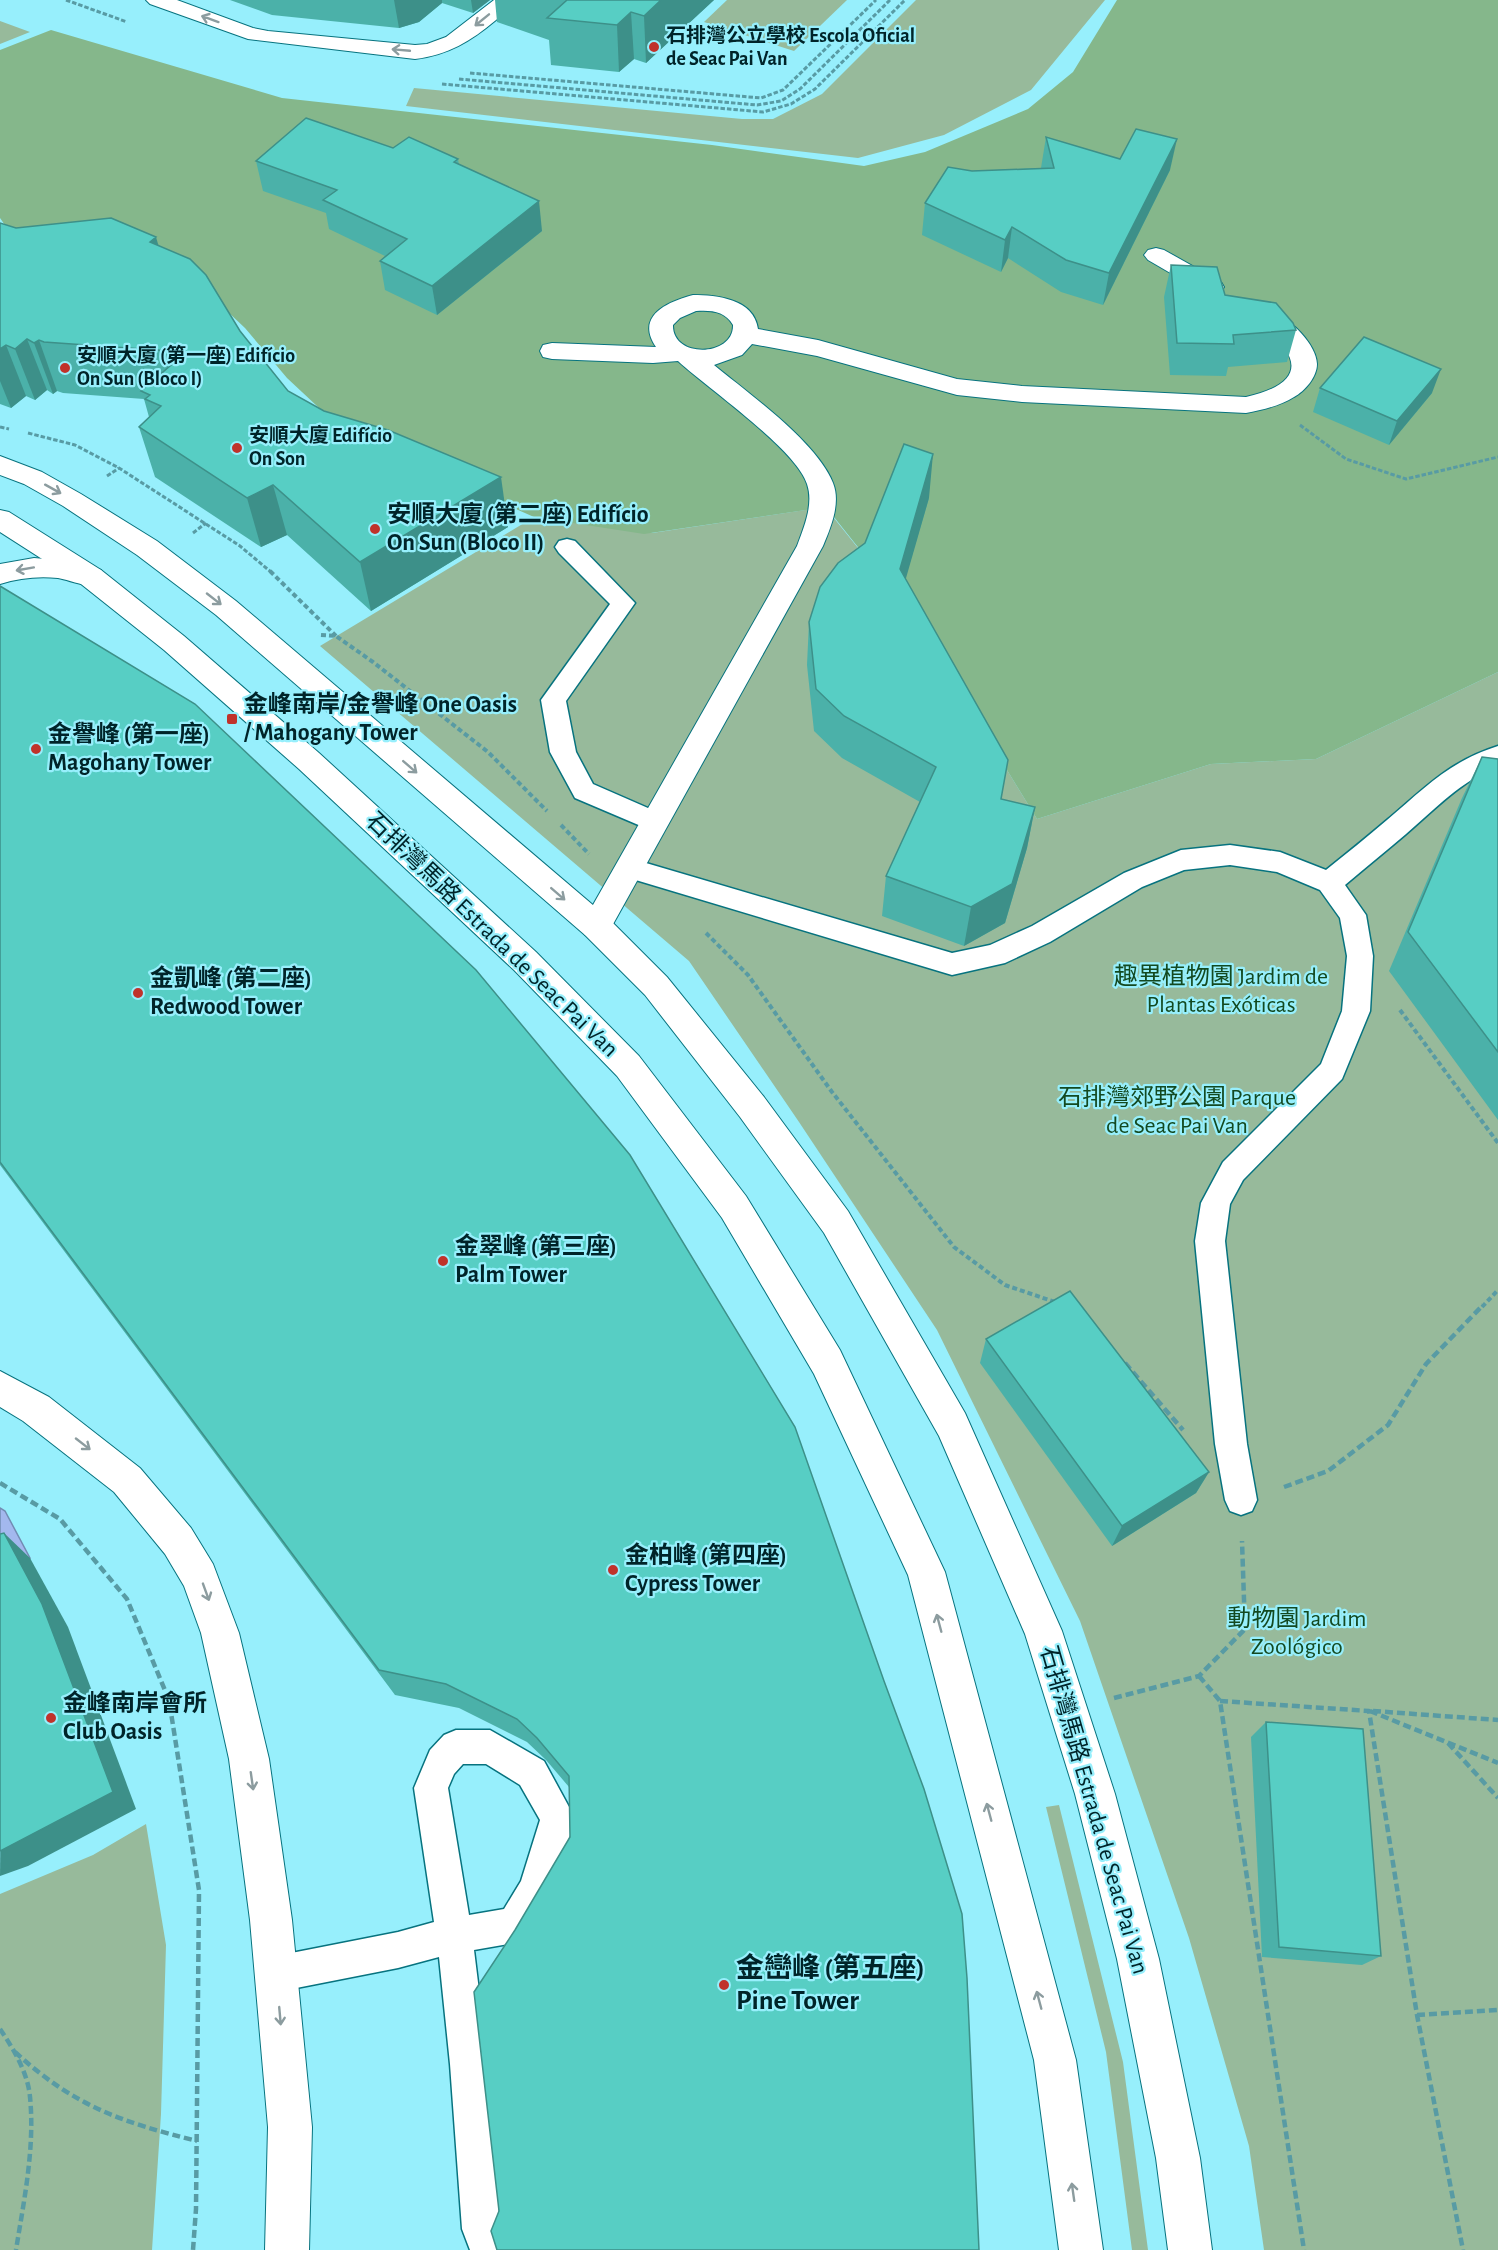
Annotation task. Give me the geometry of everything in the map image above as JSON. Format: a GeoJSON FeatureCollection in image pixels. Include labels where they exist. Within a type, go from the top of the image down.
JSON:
{"type":"FeatureCollection","features":[{"type":"Feature","properties":{"kind":"main road"},"geometry":{"type":"LineString","coordinates":[[157,0],[248,33],[415,52],[439,49],[458,41],[507,0]]}},
{"type":"Feature","properties":{"kind":"main road"},"geometry":{"type":"LineString","coordinates":[[745,335],[818,348],[957,387],[1022,393],[1246,405],[1268,401],[1287,393],[1299,381],[1304,366],[1302,351],[1291,336],[1156,255]]}},
{"type":"Feature","properties":{"kind":"main road"},"geometry":{"type":"LineString","coordinates":[[552,351],[681,354],[702,358],[723,354],[740,344],[745,335],[745,326],[740,317],[719,304],[693,303],[680,307],[663,320],[660,328],[661,337],[681,354],[802,454],[820,483],[822,514],[810,546],[596,926]]}},
{"type":"Feature","properties":{"kind":"main road","name":"石排灣馬路 Estrada de Seac Pai Van"},"geometry":{"type":"LineString","coordinates":[[0,465],[33,478],[72,500],[147,548],[249,628],[596,926],[656,986],[752,1107],[836,1222],[952,1425],[1043,1631],[1070,1707],[1138,1959],[1178,2158],[1190,2250]]}},
{"type":"Feature","properties":{"kind":"main road","name":"石排灣馬路 Estrada de Seac Pai Van"},"geometry":{"type":"LineString","coordinates":[[0,519],[91,577],[174,643],[309,761],[525,961],[628,1066],[734,1207],[827,1362],[926,1572],[1055,2060],[1081,2250]]}},
{"type":"Feature","properties":{"kind":"main road"},"geometry":{"type":"LineString","coordinates":[[0,574],[34,567],[65,568],[91,577]]}},
{"type":"Feature","properties":{"kind":"main road"},"geometry":{"type":"LineString","coordinates":[[0,1367],[36,1408]]}},
{"type":"Feature","properties":{"kind":"main road"},"geometry":{"type":"LineString","coordinates":[[0,1388],[36,1408],[127,1480],[178,1541],[200,1577],[220,1633],[249,1759],[271,1920],[290,2127],[287,2250]]}},
{"type":"Feature","properties":{"kind":"lane"},"geometry":{"type":"LineString","coordinates":[[567,547],[622,603],[554,700],[563,752],[584,791],[655,822]]}},
{"type":"Feature","properties":{"kind":"lane"},"geometry":{"type":"LineString","coordinates":[[1329,883],[1398,826],[1433,793],[1472,766],[1498,756]]}},
{"type":"Feature","properties":{"kind":"lane"},"geometry":{"type":"LineString","coordinates":[[624,877],[952,964],[995,955],[1041,934],[1133,880],[1181,860],[1230,855],[1280,862],[1329,883],[1353,915],[1360,956],[1356,1011],[1332,1071],[1233,1171],[1216,1203],[1210,1241],[1231,1444],[1241,1500]]}},
{"type":"Feature","properties":{"kind":"lane"},"geometry":{"type":"LineString","coordinates":[[276,1974],[398,1950],[454,1935],[514,1925],[536,1890],[558,1818],[531,1773],[490,1747],[456,1747],[442,1762],[431,1788],[454,1935],[469,2064],[481,2229],[489,2250]]}},
{"type":"Feature","properties":{"kind":"path"},"geometry":{"type":"LineString","coordinates":[[428,69],[761,98],[783,90],[876,0]]}},
{"type":"Feature","properties":{"kind":"path"},"geometry":{"type":"LineString","coordinates":[[425,76],[757,105],[771,104],[800,88],[890,0]]}},
{"type":"Feature","properties":{"kind":"path"},"geometry":{"type":"LineString","coordinates":[[439,49],[421,82],[764,112],[783,108],[801,100],[815,89],[905,0]]}},
{"type":"Feature","properties":{"kind":"path"},"geometry":{"type":"LineString","coordinates":[[1268,401],[1346,459],[1406,479],[1498,457]]}},
{"type":"Feature","properties":{"kind":"path"},"geometry":{"type":"LineString","coordinates":[[0,426],[11,429]]}},
{"type":"Feature","properties":{"kind":"path"},"geometry":{"type":"LineString","coordinates":[[21,432],[75,445],[119,468],[240,546],[276,576],[336,636],[488,752],[550,814]]}},
{"type":"Feature","properties":{"kind":"path"},"geometry":{"type":"LineString","coordinates":[[188,537],[206,523]]}},
{"type":"Feature","properties":{"kind":"path"},"geometry":{"type":"LineString","coordinates":[[249,628],[336,636]]}},
{"type":"Feature","properties":{"kind":"path"},"geometry":{"type":"LineString","coordinates":[[558,821],[624,877]]}},
{"type":"Feature","properties":{"kind":"path"},"geometry":{"type":"LineString","coordinates":[[703,930],[748,975],[832,1092],[954,1247],[1005,1285],[1059,1304]]}},
{"type":"Feature","properties":{"kind":"path"},"geometry":{"type":"LineString","coordinates":[[1360,956],[1498,1143]]}},
{"type":"Feature","properties":{"kind":"path"},"geometry":{"type":"LineString","coordinates":[[1070,1707],[1199,1676],[1245,1629],[1241,1500],[1328,1471],[1388,1425],[1426,1364],[1498,1290]]}},
{"type":"Feature","properties":{"kind":"path"},"geometry":{"type":"LineString","coordinates":[[1123,1362],[1146,1385],[1190,1438]]}},
{"type":"Feature","properties":{"kind":"path"},"geometry":{"type":"LineString","coordinates":[[0,1483],[60,1519],[127,1599],[169,1700],[199,1890],[197,2141],[193,2250]]}},
{"type":"Feature","properties":{"kind":"path"},"geometry":{"type":"LineString","coordinates":[[1199,1676],[1221,1701],[1304,2250]]}},
{"type":"Feature","properties":{"kind":"path"},"geometry":{"type":"LineString","coordinates":[[1221,1701],[1498,1720]]}},
{"type":"Feature","properties":{"kind":"path"},"geometry":{"type":"LineString","coordinates":[[1369,1711],[1498,1763]]}},
{"type":"Feature","properties":{"kind":"path"},"geometry":{"type":"LineString","coordinates":[[1369,1711],[1417,2015],[1463,2250]]}},
{"type":"Feature","properties":{"kind":"path"},"geometry":{"type":"LineString","coordinates":[[1448,1742],[1498,1798]]}},
{"type":"Feature","properties":{"kind":"path"},"geometry":{"type":"LineString","coordinates":[[1417,2015],[1498,2010]]}},
{"type":"Feature","properties":{"kind":"path"},"geometry":{"type":"LineString","coordinates":[[0,2029],[15,2052],[30,2095],[29,2164],[16,2250]]}},
{"type":"Feature","properties":{"kind":"path"},"geometry":{"type":"LineString","coordinates":[[15,2052],[47,2081],[81,2100],[127,2122],[197,2141]]}},
{"type":"Feature","properties":{"kind":"green space"},"geometry":{"type":"Polygon","coordinates":[[[727,0],[847,0],[794,51],[704,22],[727,0]]]}},
{"type":"Feature","properties":{"kind":"green space"},"geometry":{"type":"Polygon","coordinates":[[[916,0],[1105,0],[1031,90],[944,135],[858,158],[406,106],[414,88],[742,119],[773,119],[822,94],[916,0]]]}},
{"type":"Feature","properties":{"kind":"green space"},"geometry":{"type":"Polygon","coordinates":[[[1117,0],[1498,0],[1498,672],[1316,759],[1211,764],[1037,819],[912,615],[826,507],[644,534],[534,517],[348,435],[287,378],[245,328],[178,265],[34,267],[0,218],[0,50],[51,30],[282,98],[712,145],[864,166],[925,152],[1028,109],[1073,72],[1117,0]]]}},
{"type":"Feature","properties":{"kind":"green space"},"geometry":{"type":"Polygon","coordinates":[[[0,21],[30,32],[0,44],[0,21]]]}},
{"type":"Feature","properties":{"kind":"green space","name":"石排灣郊野公園 Parque de Seac Pai Van"},"geometry":{"type":"Polygon","coordinates":[[[825,507],[912,615],[1037,819],[1211,764],[1316,759],[1498,672],[1498,2250],[1264,2250],[1249,2146],[1189,1938],[1080,1621],[937,1330],[689,961],[320,646],[534,517],[652,533],[825,507]]]}},
{"type":"Feature","properties":{"kind":"green space"},"geometry":{"type":"Polygon","coordinates":[[[1059,1805],[1123,2062],[1148,2250],[1132,2250],[1106,2052],[1046,1807],[1059,1805]]]}},
{"type":"Feature","properties":{"kind":"green space"},"geometry":{"type":"Polygon","coordinates":[[[146,1824],[166,1945],[161,2114],[152,2250],[0,2250],[0,1894],[93,1855],[146,1824]]]}},
{"type":"Feature","properties":{"kind":"water"},"geometry":{"type":"Polygon","coordinates":[[[0,1508],[5,1511],[30,1558],[0,1568],[0,1508]]]}},
{"type":"Feature","properties":{"kind":"building"},"geometry":{"type":"Polygon","coordinates":[[[567,0],[661,0],[644,16],[631,12],[617,25],[547,18],[567,0]]]}},
{"type":"Feature","properties":{"kind":"building"},"geometry":{"type":"Polygon","coordinates":[[[306,118],[393,148],[409,137],[458,159],[454,162],[539,201],[432,286],[380,261],[407,239],[323,200],[337,190],[256,161],[306,118]]]}},
{"type":"Feature","properties":{"kind":"building"},"geometry":{"type":"Polygon","coordinates":[[[1136,129],[1177,139],[1109,273],[1066,260],[1012,227],[1005,240],[925,203],[948,167],[972,171],[1054,168],[1046,137],[1120,159],[1136,129]]]}},
{"type":"Feature","properties":{"kind":"building","name":"安順大廈 Edifício On Son"},"geometry":{"type":"Polygon","coordinates":[[[111,218],[156,237],[150,242],[190,259],[206,275],[240,331],[288,391],[324,411],[388,430],[501,477],[360,562],[273,485],[247,498],[139,427],[161,406],[145,399],[150,395],[141,391],[186,352],[39,340],[34,343],[27,339],[15,349],[6,345],[0,349],[0,223],[16,228],[111,218]]]}},
{"type":"Feature","properties":{"kind":"building"},"geometry":{"type":"Polygon","coordinates":[[[1171,265],[1217,267],[1225,295],[1276,303],[1296,330],[1233,335],[1234,344],[1177,343],[1171,265]]]}},
{"type":"Feature","properties":{"kind":"building"},"geometry":{"type":"Polygon","coordinates":[[[1364,337],[1441,369],[1397,421],[1320,388],[1364,337]]]}},
{"type":"Feature","properties":{"kind":"building"},"geometry":{"type":"Polygon","coordinates":[[[904,444],[933,454],[900,569],[1008,760],[1001,799],[1035,807],[1012,884],[971,907],[886,876],[936,767],[844,716],[816,689],[809,622],[820,587],[838,563],[865,543],[904,444]]]}},
{"type":"Feature","properties":{"kind":"building"},"geometry":{"type":"Polygon","coordinates":[[[0,586],[195,704],[476,970],[630,1155],[795,1427],[924,1789],[962,1914],[979,2250],[497,2250],[491,2231],[499,2211],[474,1992],[515,1930],[570,1837],[569,1776],[537,1738],[517,1719],[446,1684],[379,1670],[0,1162],[0,586]]]}},
{"type":"Feature","properties":{"kind":"building"},"geometry":{"type":"Polygon","coordinates":[[[1482,757],[1498,759],[1498,1052],[1408,932],[1482,757]]]}},
{"type":"Feature","properties":{"kind":"building"},"geometry":{"type":"Polygon","coordinates":[[[1070,1291],[1209,1472],[1122,1526],[986,1339],[1070,1291]]]}},
{"type":"Feature","properties":{"kind":"building","name":"金峰南岸會所 Club Oasis"},"geometry":{"type":"Polygon","coordinates":[[[4,1533],[42,1604],[113,1792],[0,1851],[0,1534],[4,1533]]]}},
{"type":"Feature","properties":{"kind":"building"},"geometry":{"type":"Polygon","coordinates":[[[1266,1722],[1363,1729],[1381,1956],[1279,1947],[1266,1722]]]}},
{"type":"Feature","properties":{"kind":"place","name":"石排灣公立學校 Escola Oficial de Seac Pai Van"},"geometry":{"type":"Point","coordinates":[654,47]}},
{"type":"Feature","properties":{"kind":"place","name":"安順大廈 (第一座) Edifício On Sun (Bloco I)"},"geometry":{"type":"Point","coordinates":[65,368]}},
{"type":"Feature","properties":{"kind":"place","name":"安順大廈 Edifício On Son"},"geometry":{"type":"Point","coordinates":[237,448]}},
{"type":"Feature","properties":{"kind":"place","name":"安順大廈 (第二座) Edifício On Sun (Bloco II)"},"geometry":{"type":"Point","coordinates":[375,529]}},
{"type":"Feature","properties":{"kind":"place","name":"金峰南岸/金譽峰 One Oasis / Mahogany Tower"},"geometry":{"type":"Point","coordinates":[232,719]}},
{"type":"Feature","properties":{"kind":"place","name":"金譽峰 (第一座) Magohany Tower"},"geometry":{"type":"Point","coordinates":[36,749]}},
{"type":"Feature","properties":{"kind":"place","name":"金凱峰 (第二座) Redwood Tower"},"geometry":{"type":"Point","coordinates":[138,993]}},
{"type":"Feature","properties":{"kind":"place","name":"金翠峰 (第三座) Palm Tower"},"geometry":{"type":"Point","coordinates":[443,1261]}},
{"type":"Feature","properties":{"kind":"place","name":"金柏峰 (第四座) Cypress Tower"},"geometry":{"type":"Point","coordinates":[613,1570]}},
{"type":"Feature","properties":{"kind":"place","name":"金峰南岸會所 Club Oasis"},"geometry":{"type":"Point","coordinates":[51,1718]}},
{"type":"Feature","properties":{"kind":"place","name":"金巒峰 (第五座) Pine Tower"},"geometry":{"type":"Point","coordinates":[724,1985]}},
{"type":"Feature","properties":{"kind":"park label","name":"趣異植物園 Jardim de Plantas Exóticas"},"geometry":{"type":"Point","coordinates":[1221,991]}},
{"type":"Feature","properties":{"kind":"park label","name":"動物園 Jardim Zoológico"},"geometry":{"type":"Point","coordinates":[1297,1633]}}]}
